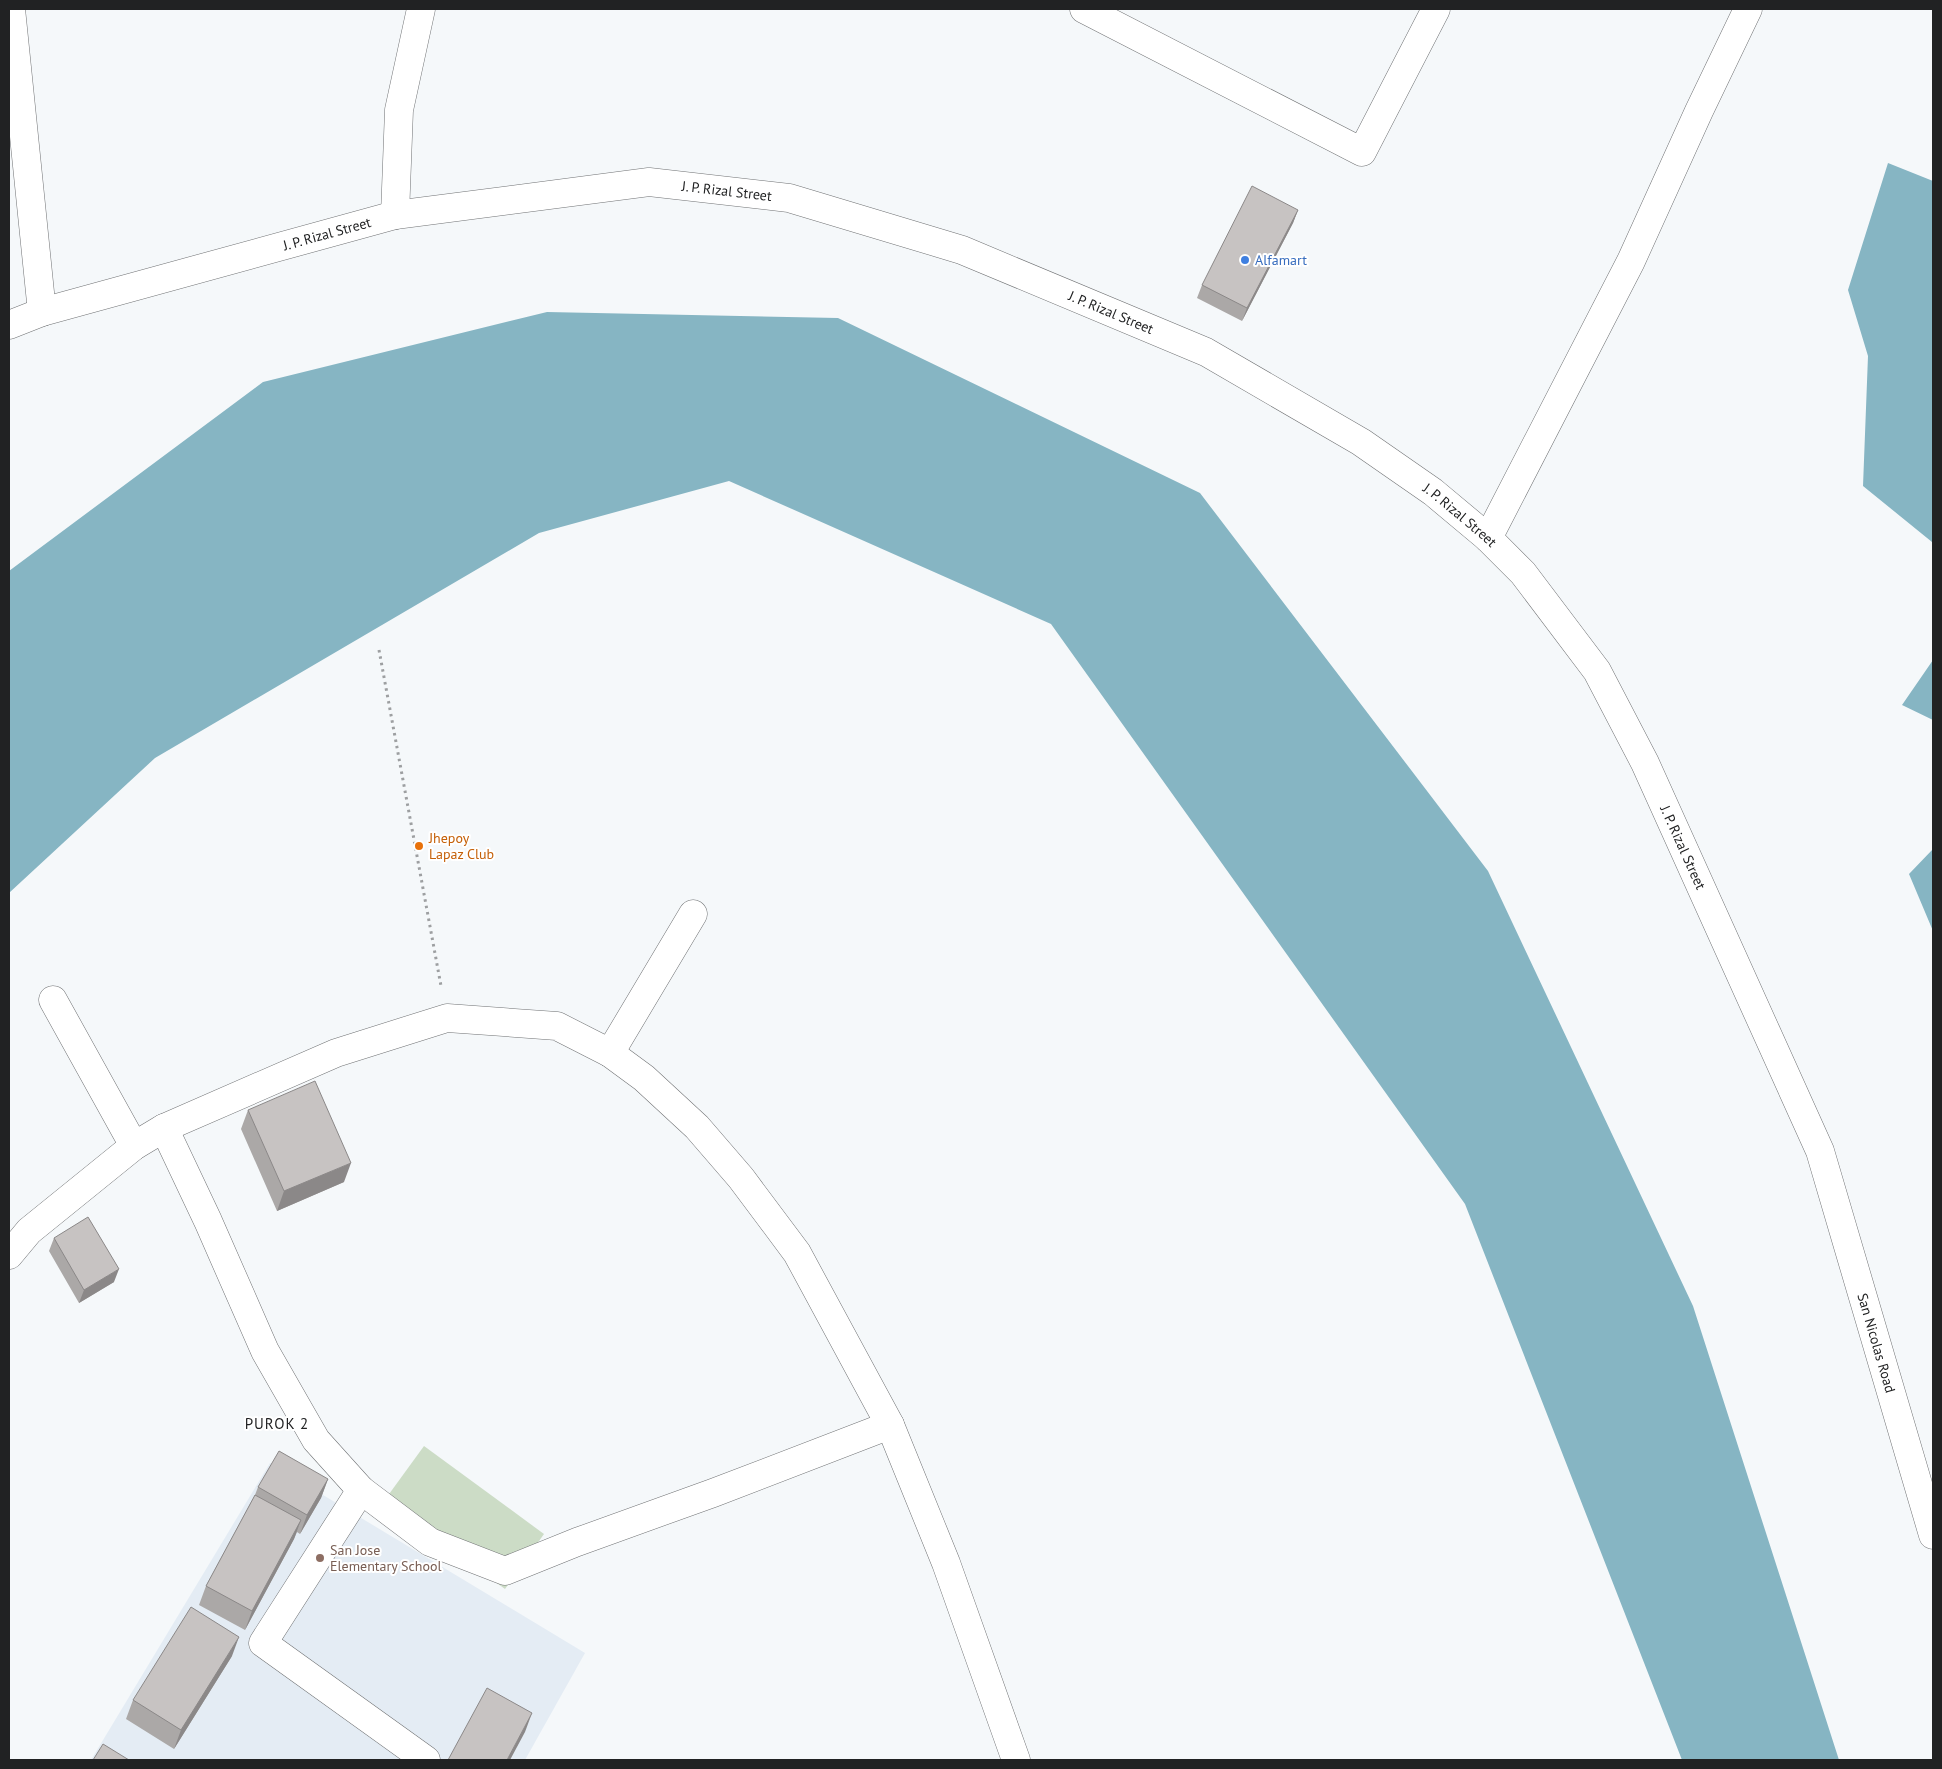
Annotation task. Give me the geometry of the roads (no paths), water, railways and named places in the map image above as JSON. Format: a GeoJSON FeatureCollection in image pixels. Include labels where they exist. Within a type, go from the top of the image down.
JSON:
{"type":"FeatureCollection","features":[{"type":"Feature","properties":{"kind":"street"},"geometry":{"type":"LineString","coordinates":[[11,9],[42,312]]}},
{"type":"Feature","properties":{"kind":"street"},"geometry":{"type":"LineString","coordinates":[[395,215],[399,110],[421,9]]}},
{"type":"Feature","properties":{"kind":"street"},"geometry":{"type":"LineString","coordinates":[[1084,9],[1362,152],[1436,9]]}},
{"type":"Feature","properties":{"kind":"street"},"geometry":{"type":"LineString","coordinates":[[1488,538],[1631,261],[1748,9]]}},
{"type":"Feature","properties":{"kind":"street","name":"J. P. Rizal Street"},"geometry":{"type":"LineString","coordinates":[[9,325],[42,312],[395,215],[649,182],[789,198],[962,250],[1206,352],[1361,442],[1433,492],[1488,538],[1523,573],[1597,671],[1645,763],[1820,1151]]}},
{"type":"Feature","properties":{"kind":"street"},"geometry":{"type":"LineString","coordinates":[[610,1053],[693,914]]}},
{"type":"Feature","properties":{"kind":"street"},"geometry":{"type":"LineString","coordinates":[[53,1000],[134,1146]]}},
{"type":"Feature","properties":{"kind":"street"},"geometry":{"type":"LineString","coordinates":[[9,1255],[30,1230],[134,1146],[164,1128],[336,1053],[447,1018],[557,1026],[610,1053],[644,1078],[696,1127],[741,1178],[797,1253],[890,1425],[946,1563],[1016,1760]]}},
{"type":"Feature","properties":{"kind":"street"},"geometry":{"type":"LineString","coordinates":[[164,1128],[265,1351],[316,1440],[361,1490],[430,1542],[505,1571],[577,1542],[713,1493],[890,1425]]}},
{"type":"Feature","properties":{"kind":"street","name":"San Nicolas Road"},"geometry":{"type":"LineString","coordinates":[[1820,1151],[1933,1535]]}},
{"type":"Feature","properties":{"kind":"street"},"geometry":{"type":"LineString","coordinates":[[361,1490],[262,1643],[426,1760]]}},
{"type":"Feature","properties":{"kind":"water"},"geometry":{"type":"Polygon","coordinates":[[[1888,163],[1933,181],[1933,553],[1932,542],[1863,486],[1868,356],[1848,290],[1888,163]]]}},
{"type":"Feature","properties":{"kind":"water"},"geometry":{"type":"Polygon","coordinates":[[[547,312],[838,318],[1200,493],[1488,871],[1693,1306],[1839,1760],[1682,1760],[1465,1204],[1051,624],[729,481],[539,533],[155,758],[9,893],[9,571],[263,382],[547,312]]]}},
{"type":"Feature","properties":{"kind":"water"},"geometry":{"type":"Polygon","coordinates":[[[1933,660],[1933,720],[1902,705],[1933,660]]]}},
{"type":"Feature","properties":{"kind":"water"},"geometry":{"type":"Polygon","coordinates":[[[1933,849],[1933,931],[1909,874],[1933,849]]]}},
{"type":"Feature","properties":{"kind":"place","name":"Alfamart"},"geometry":{"type":"Point","coordinates":[1245,260]}},
{"type":"Feature","properties":{"kind":"place","name":"Jhepoy Lapaz Club"},"geometry":{"type":"Point","coordinates":[419,846]}},
{"type":"Feature","properties":{"kind":"place","name":"San Jose Elementary School"},"geometry":{"type":"Point","coordinates":[320,1558]}},
{"type":"Feature","properties":{"kind":"district","name":"PUROK 2"},"geometry":{"type":"Point","coordinates":[277,1423]}}]}
